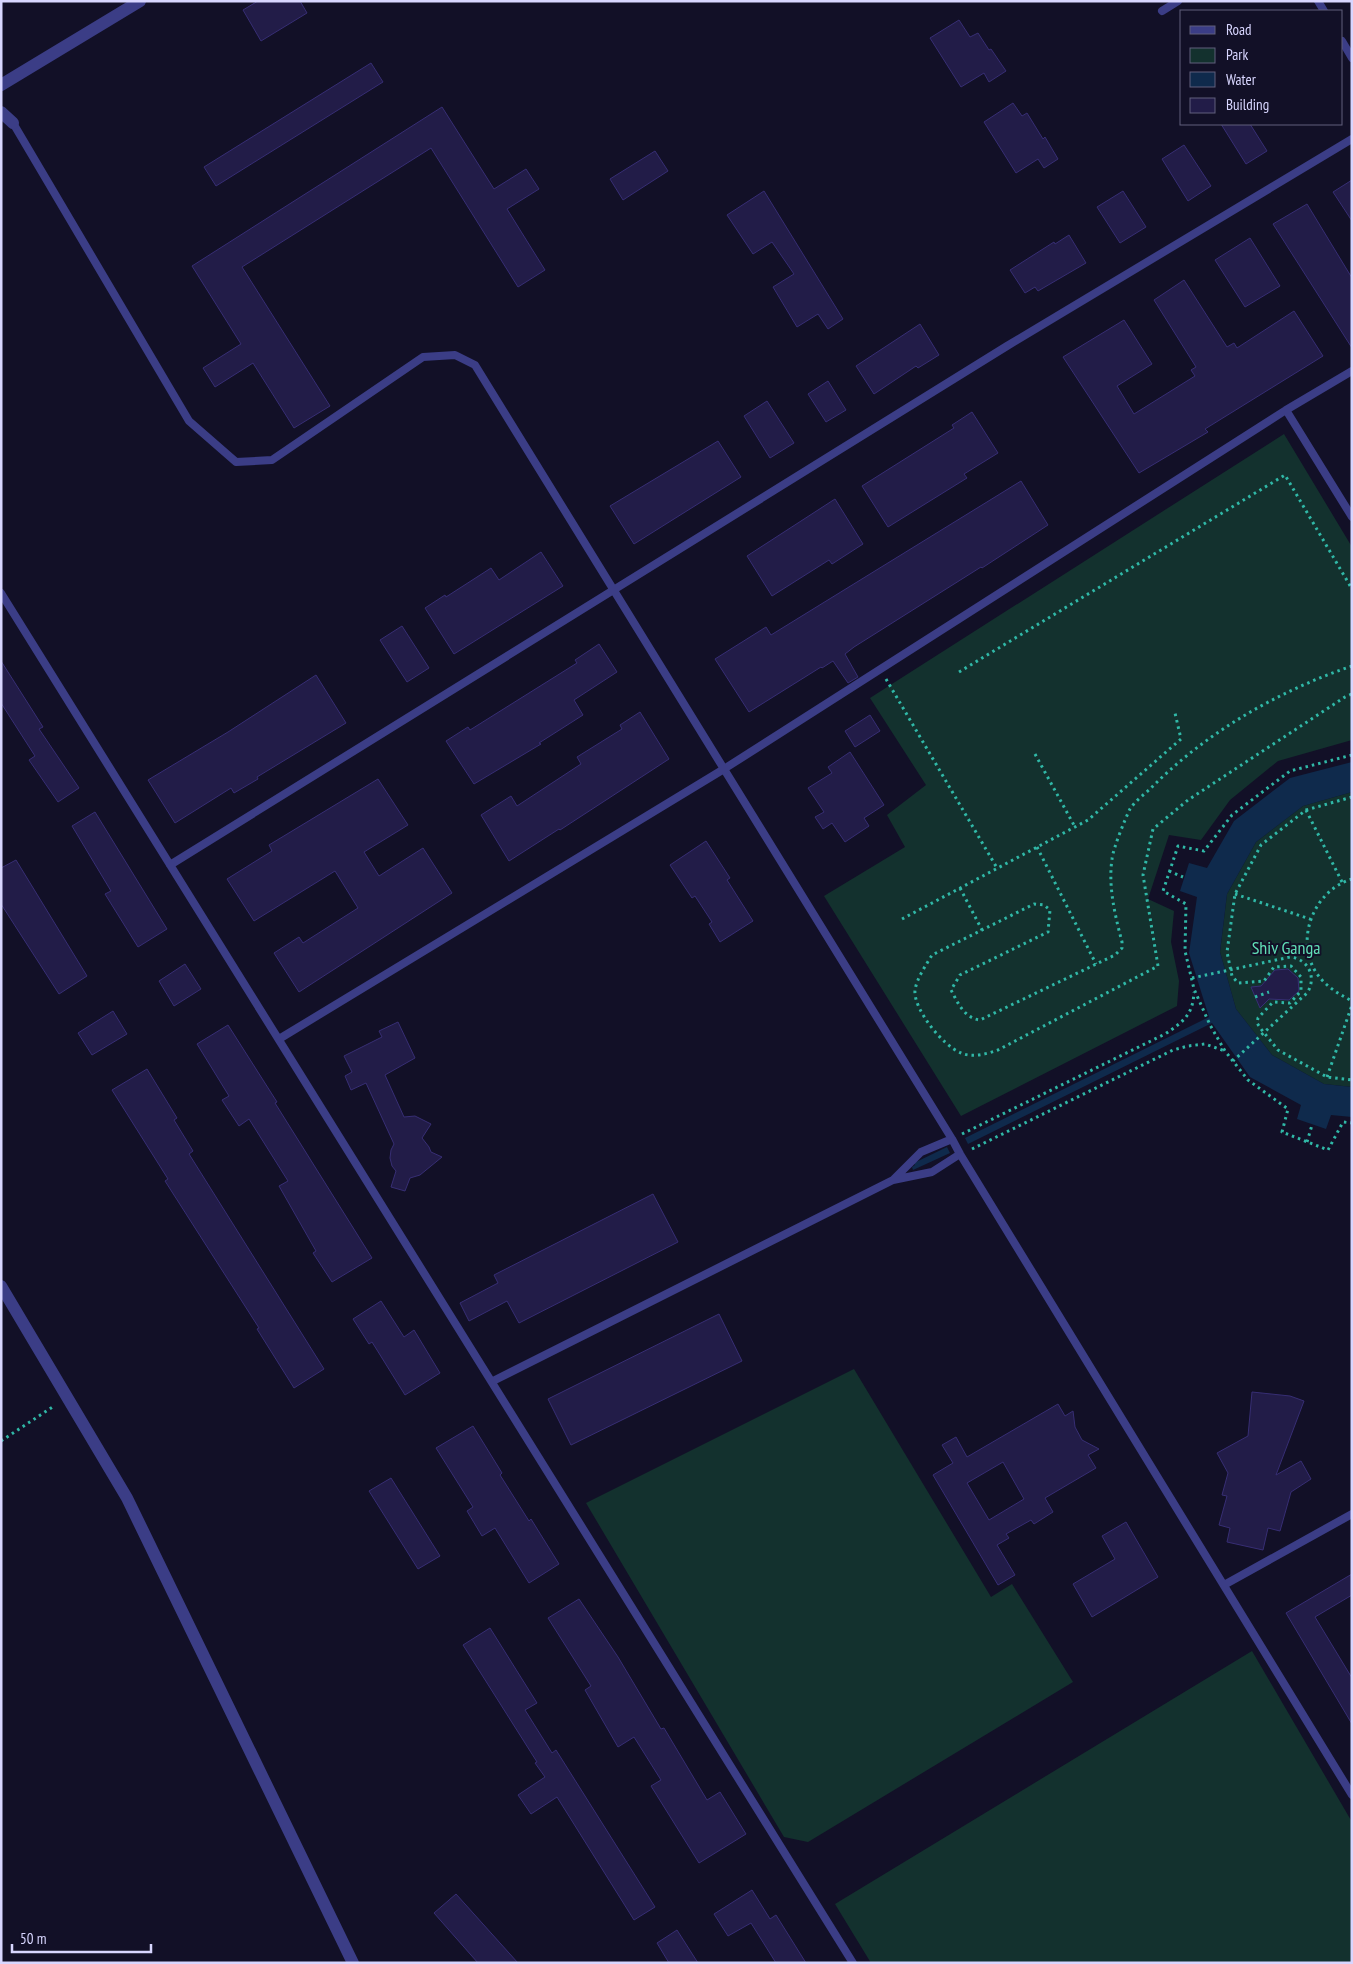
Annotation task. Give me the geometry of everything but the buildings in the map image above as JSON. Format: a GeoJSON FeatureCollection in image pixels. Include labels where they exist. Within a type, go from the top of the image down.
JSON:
{"type":"FeatureCollection","features":[{"type":"Feature","properties":{"kind":"street"},"geometry":{"type":"LineString","coordinates":[[1,85],[140,1]]}},
{"type":"Feature","properties":{"kind":"street"},"geometry":{"type":"LineString","coordinates":[[1,112],[13,123]]}},
{"type":"Feature","properties":{"kind":"street"},"geometry":{"type":"LineString","coordinates":[[1,1286],[127,1498],[353,1963]]}},
{"type":"Feature","properties":{"kind":"lane"},"geometry":{"type":"LineString","coordinates":[[1162,11],[1178,1]]}},
{"type":"Feature","properties":{"kind":"lane"},"geometry":{"type":"LineString","coordinates":[[1343,44],[1352,58]]}},
{"type":"Feature","properties":{"kind":"lane"},"geometry":{"type":"LineString","coordinates":[[13,123],[189,421],[236,462],[272,460],[423,357],[455,355],[475,365],[952,1139],[1352,1795]]}},
{"type":"Feature","properties":{"kind":"lane"},"geometry":{"type":"LineString","coordinates":[[170,864],[1007,346],[1352,139]]}},
{"type":"Feature","properties":{"kind":"lane"},"geometry":{"type":"LineString","coordinates":[[279,1039],[724,768],[1286,410],[1352,371]]}},
{"type":"Feature","properties":{"kind":"lane"},"geometry":{"type":"LineString","coordinates":[[1286,410],[1352,517]]}},
{"type":"Feature","properties":{"kind":"lane"},"geometry":{"type":"LineString","coordinates":[[1,593],[493,1381],[853,1963]]}},
{"type":"Feature","properties":{"kind":"lane"},"geometry":{"type":"LineString","coordinates":[[893,1180],[921,1152],[952,1139]]}},
{"type":"Feature","properties":{"kind":"lane"},"geometry":{"type":"LineString","coordinates":[[493,1381],[893,1180],[932,1172],[960,1154]]}},
{"type":"Feature","properties":{"kind":"lane"},"geometry":{"type":"LineString","coordinates":[[1224,1585],[1352,1514]]}},
{"type":"Feature","properties":{"kind":"path"},"geometry":{"type":"LineString","coordinates":[[959,672],[1285,475],[1352,589]]}},
{"type":"Feature","properties":{"kind":"path"},"geometry":{"type":"LineString","coordinates":[[1352,666],[1320,677],[1272,700],[1215,735],[1165,774],[1131,808],[1112,858],[1112,905],[1122,942],[1122,948],[1115,955],[980,1020],[972,1019],[966,1014],[951,990],[953,984],[960,975],[1048,932],[1050,910],[1044,905],[1034,904],[932,955],[915,990],[918,1006],[944,1042],[962,1053],[982,1055],[998,1050],[1158,966],[1142,875],[1152,829],[1188,800],[1352,694]]}},
{"type":"Feature","properties":{"kind":"path"},"geometry":{"type":"LineString","coordinates":[[880,669],[997,868]]}},
{"type":"Feature","properties":{"kind":"path"},"geometry":{"type":"LineString","coordinates":[[902,919],[1088,820],[1181,740],[1175,712]]}},
{"type":"Feature","properties":{"kind":"path"},"geometry":{"type":"LineString","coordinates":[[1035,754],[1075,827]]}},
{"type":"Feature","properties":{"kind":"path"},"geometry":{"type":"LineString","coordinates":[[952,1139],[1165,1034],[1190,1014],[1194,1002],[1194,989],[1184,952],[1186,904],[1163,891],[1168,871],[1178,846],[1204,851],[1232,816],[1290,771],[1352,755]]}},
{"type":"Feature","properties":{"kind":"path"},"geometry":{"type":"LineString","coordinates":[[1352,797],[1306,810],[1261,846],[1235,894],[1227,952],[1230,970],[1234,980],[1238,983],[1264,981],[1274,967],[1291,966],[1301,977],[1301,991],[1290,1003],[1273,1002],[1258,1018],[1257,1023],[1278,1050],[1326,1077],[1352,1080]]}},
{"type":"Feature","properties":{"kind":"path"},"geometry":{"type":"LineString","coordinates":[[1306,810],[1342,882]]}},
{"type":"Feature","properties":{"kind":"path"},"geometry":{"type":"LineString","coordinates":[[1037,847],[1096,964]]}},
{"type":"Feature","properties":{"kind":"path"},"geometry":{"type":"LineString","coordinates":[[1168,871],[1183,877]]}},
{"type":"Feature","properties":{"kind":"path"},"geometry":{"type":"LineString","coordinates":[[1326,1077],[1352,1003],[1330,989],[1314,969],[1307,945],[1310,919],[1322,898],[1342,882],[1352,880]]}},
{"type":"Feature","properties":{"kind":"path"},"geometry":{"type":"LineString","coordinates":[[960,888],[982,930]]}},
{"type":"Feature","properties":{"kind":"path"},"geometry":{"type":"LineString","coordinates":[[1235,894],[1310,919]]}},
{"type":"Feature","properties":{"kind":"path"},"geometry":{"type":"LineString","coordinates":[[1192,978],[1290,957],[1301,960],[1311,971],[1312,982],[1307,993],[1233,1061]]}},
{"type":"Feature","properties":{"kind":"path"},"geometry":{"type":"LineString","coordinates":[[1194,989],[1210,1025],[1225,1051],[1248,1080],[1288,1109],[1282,1132],[1328,1150],[1343,1122],[1352,1123]]}},
{"type":"Feature","properties":{"kind":"path"},"geometry":{"type":"LineString","coordinates":[[1255,997],[1269,992]]}},
{"type":"Feature","properties":{"kind":"path"},"geometry":{"type":"LineString","coordinates":[[960,1154],[1173,1050],[1205,1044],[1225,1051]]}},
{"type":"Feature","properties":{"kind":"path"},"geometry":{"type":"LineString","coordinates":[[1307,1142],[1312,1125]]}},
{"type":"Feature","properties":{"kind":"path"},"geometry":{"type":"LineString","coordinates":[[1,1441],[67,1397]]}},
{"type":"Feature","properties":{"kind":"green space"},"geometry":{"type":"Polygon","coordinates":[[[1284,434],[1352,547],[1352,740],[1278,761],[1230,800],[1201,840],[1169,835],[1148,899],[1174,911],[1171,942],[1179,981],[1177,1006],[961,1116],[824,896],[905,847],[887,815],[926,785],[870,698],[1284,434]]]}},
{"type":"Feature","properties":{"kind":"green space","name":"Shiv Ganga"},"geometry":{"type":"Polygon","coordinates":[[[1352,792],[1352,1087],[1324,1084],[1272,1055],[1236,1009],[1220,952],[1227,894],[1256,842],[1303,806],[1352,792]]]}},
{"type":"Feature","properties":{"kind":"green space"},"geometry":{"type":"Polygon","coordinates":[[[854,1369],[991,1597],[1012,1584],[1073,1682],[808,1842],[784,1837],[586,1503],[854,1369]]]}},
{"type":"Feature","properties":{"kind":"green space"},"geometry":{"type":"Polygon","coordinates":[[[1252,1651],[1352,1822],[1352,1963],[871,1963],[835,1904],[1252,1651]]]}},
{"type":"Feature","properties":{"kind":"water"},"geometry":{"type":"Polygon","coordinates":[[[1352,762],[1352,792],[1303,806],[1256,842],[1227,894],[1220,952],[1236,1009],[1272,1055],[1324,1084],[1352,1087],[1352,1117],[1331,1115],[1326,1129],[1297,1119],[1301,1105],[1250,1077],[1212,1023],[968,1144],[965,1138],[1209,1017],[1189,953],[1197,897],[1180,891],[1189,863],[1207,868],[1234,821],[1290,778],[1352,762]]]}},
{"type":"Feature","properties":{"kind":"water"},"geometry":{"type":"Polygon","coordinates":[[[947,1147],[950,1153],[913,1170],[914,1163],[947,1147]]]}}]}
